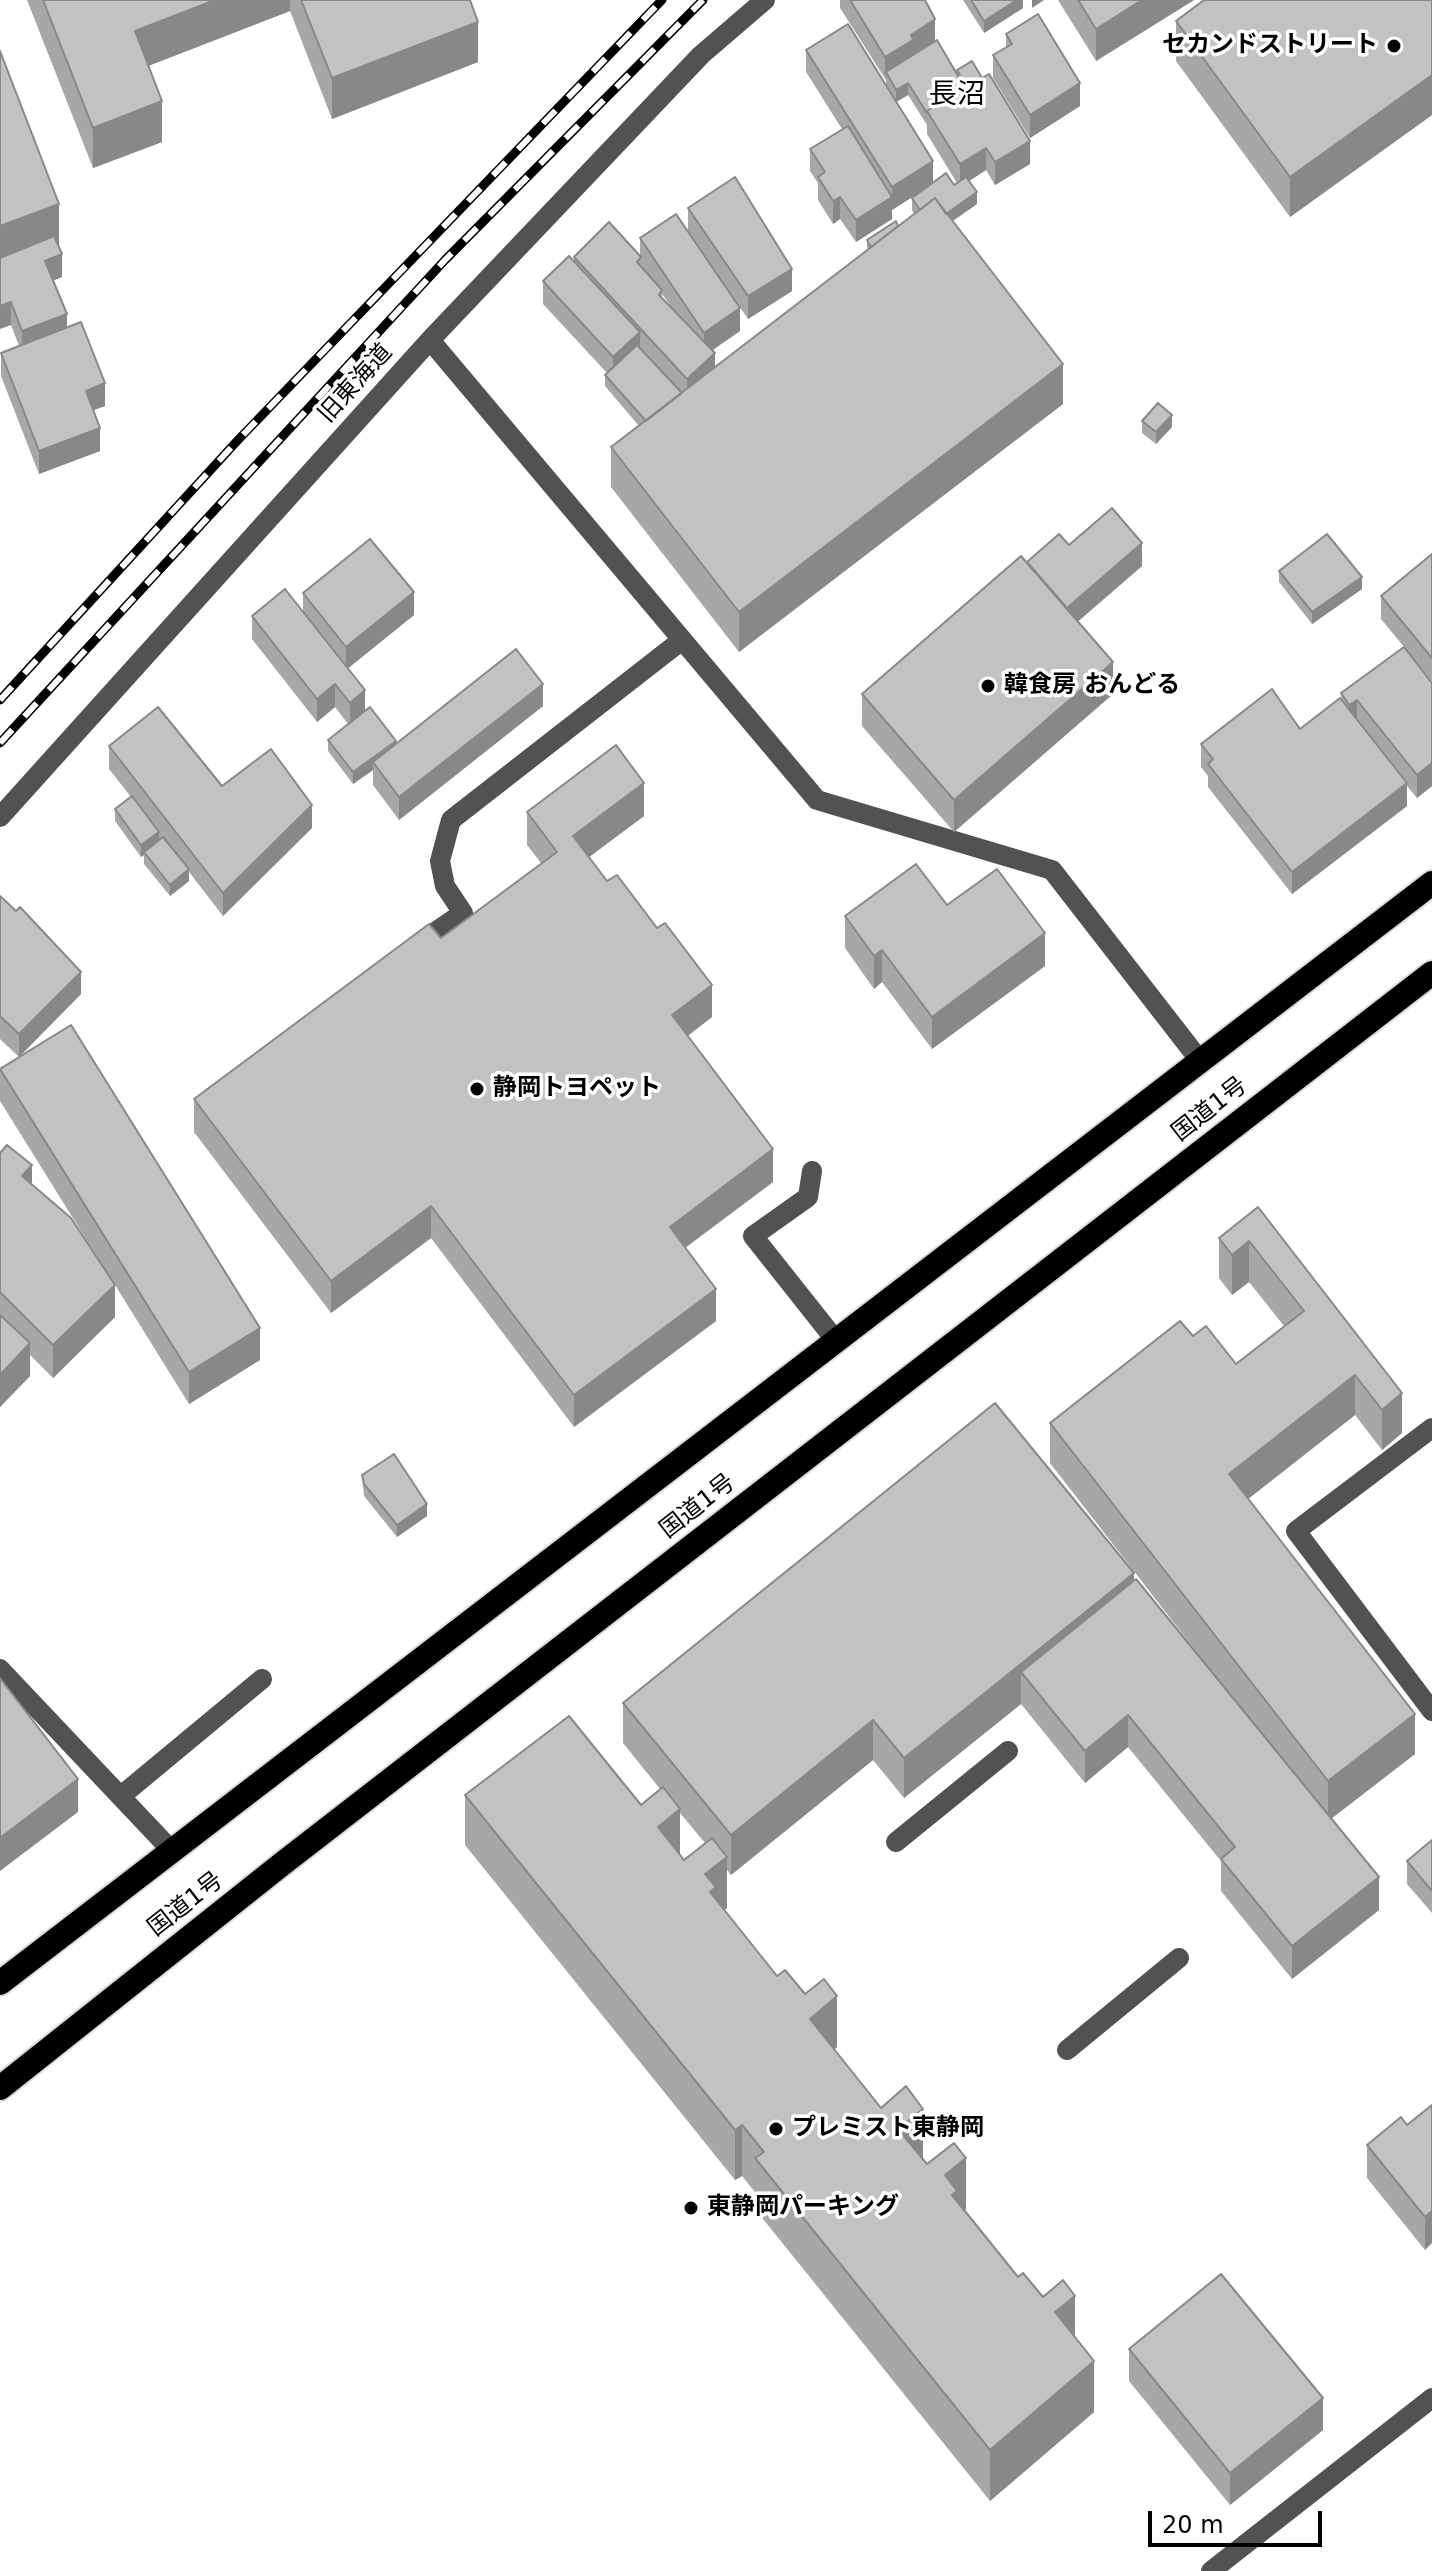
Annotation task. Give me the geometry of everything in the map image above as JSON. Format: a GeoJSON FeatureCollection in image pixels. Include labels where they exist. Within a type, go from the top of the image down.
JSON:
{"type":"FeatureCollection","features":[{"type":"Feature","properties":{"kind":"highway","name":"国道1号"},"geometry":{"type":"LineString","coordinates":[[0,1983],[1432,883]]}},
{"type":"Feature","properties":{"kind":"highway","name":"国道1号"},"geometry":{"type":"LineString","coordinates":[[0,2088],[282,1864],[1432,973]]}},
{"type":"Feature","properties":{"kind":"street","name":"旧東海道"},"geometry":{"type":"LineString","coordinates":[[0,817],[430,340],[701,55],[765,0]]}},
{"type":"Feature","properties":{"kind":"street"},"geometry":{"type":"LineString","coordinates":[[430,340],[817,800],[1052,870],[1201,1062]]}},
{"type":"Feature","properties":{"kind":"street"},"geometry":{"type":"LineString","coordinates":[[419,943],[463,913],[445,886],[440,861],[451,820],[682,640]]}},
{"type":"Feature","properties":{"kind":"street"},"geometry":{"type":"LineString","coordinates":[[812,1171],[808,1197],[753,1236],[837,1342]]}},
{"type":"Feature","properties":{"kind":"street"},"geometry":{"type":"LineString","coordinates":[[1432,1428],[1296,1531],[1432,1711]]}},
{"type":"Feature","properties":{"kind":"street"},"geometry":{"type":"LineString","coordinates":[[0,1669],[173,1852]]}},
{"type":"Feature","properties":{"kind":"street"},"geometry":{"type":"LineString","coordinates":[[121,1796],[262,1679]]}},
{"type":"Feature","properties":{"kind":"street"},"geometry":{"type":"LineString","coordinates":[[896,1842],[1008,1751]]}},
{"type":"Feature","properties":{"kind":"street"},"geometry":{"type":"LineString","coordinates":[[1067,2050],[1179,1958]]}},
{"type":"Feature","properties":{"kind":"street"},"geometry":{"type":"LineString","coordinates":[[1211,2571],[1432,2398]]}},
{"type":"Feature","properties":{"kind":"building"},"geometry":{"type":"Polygon","coordinates":[[[43,0],[215,0],[135,31],[162,101],[93,128],[43,0]]]}},
{"type":"Feature","properties":{"kind":"building"},"geometry":{"type":"Polygon","coordinates":[[[301,0],[470,0],[478,22],[332,78],[301,0]]]}},
{"type":"Feature","properties":{"kind":"building"},"geometry":{"type":"Polygon","coordinates":[[[850,0],[925,0],[935,19],[911,35],[913,40],[885,57],[850,0]]]}},
{"type":"Feature","properties":{"kind":"building"},"geometry":{"type":"Polygon","coordinates":[[[971,0],[1017,0],[984,21],[971,0]]]}},
{"type":"Feature","properties":{"kind":"building"},"geometry":{"type":"Polygon","coordinates":[[[1078,0],[1142,0],[1096,29],[1078,0]]]}},
{"type":"Feature","properties":{"kind":"building"},"geometry":{"type":"Polygon","coordinates":[[[1204,0],[1432,0],[1432,75],[1290,177],[1176,21],[1204,0]]]}},
{"type":"Feature","properties":{"kind":"building"},"geometry":{"type":"Polygon","coordinates":[[[1038,14],[1080,83],[1030,115],[993,55],[1012,44],[1006,34],[1038,14]]]}},
{"type":"Feature","properties":{"kind":"building"},"geometry":{"type":"Polygon","coordinates":[[[848,24],[933,161],[892,187],[806,50],[848,24]]]}},
{"type":"Feature","properties":{"kind":"building"},"geometry":{"type":"Polygon","coordinates":[[[937,40],[965,88],[927,113],[908,83],[896,90],[886,72],[937,40]]]}},
{"type":"Feature","properties":{"kind":"building"},"geometry":{"type":"Polygon","coordinates":[[[0,51],[59,204],[0,226],[0,51]]]}},
{"type":"Feature","properties":{"kind":"building"},"geometry":{"type":"Polygon","coordinates":[[[972,61],[982,78],[967,87],[957,70],[972,61]]]}},
{"type":"Feature","properties":{"kind":"building"},"geometry":{"type":"Polygon","coordinates":[[[989,74],[1030,141],[995,162],[986,148],[960,164],[927,111],[989,74]]]}},
{"type":"Feature","properties":{"kind":"building"},"geometry":{"type":"Polygon","coordinates":[[[848,126],[892,197],[856,220],[840,197],[833,201],[818,177],[825,172],[810,149],[848,126]]]}},
{"type":"Feature","properties":{"kind":"building"},"geometry":{"type":"Polygon","coordinates":[[[946,173],[954,185],[966,177],[977,192],[946,214],[935,198],[920,210],[912,198],[946,173]]]}},
{"type":"Feature","properties":{"kind":"building"},"geometry":{"type":"Polygon","coordinates":[[[735,177],[792,269],[748,296],[688,208],[735,177]]]}},
{"type":"Feature","properties":{"kind":"building"},"geometry":{"type":"Polygon","coordinates":[[[935,198],[1063,364],[739,612],[611,447],[935,198]]]}},
{"type":"Feature","properties":{"kind":"building"},"geometry":{"type":"Polygon","coordinates":[[[676,214],[740,308],[704,333],[640,238],[676,214]]]}},
{"type":"Feature","properties":{"kind":"building"},"geometry":{"type":"Polygon","coordinates":[[[896,221],[898,226],[871,247],[867,240],[896,221]]]}},
{"type":"Feature","properties":{"kind":"building"},"geometry":{"type":"Polygon","coordinates":[[[609,222],[641,257],[637,262],[662,290],[659,295],[715,353],[687,379],[574,257],[609,222]]]}},
{"type":"Feature","properties":{"kind":"building"},"geometry":{"type":"Polygon","coordinates":[[[54,236],[62,254],[45,261],[67,314],[22,331],[11,302],[0,306],[0,258],[54,236]]]}},
{"type":"Feature","properties":{"kind":"building"},"geometry":{"type":"Polygon","coordinates":[[[569,256],[640,332],[613,357],[543,281],[569,256]]]}},
{"type":"Feature","properties":{"kind":"building"},"geometry":{"type":"Polygon","coordinates":[[[81,322],[105,383],[86,391],[100,428],[39,451],[1,353],[81,322]]]}},
{"type":"Feature","properties":{"kind":"building"},"geometry":{"type":"Polygon","coordinates":[[[637,345],[682,393],[646,421],[605,375],[637,345]]]}},
{"type":"Feature","properties":{"kind":"building"},"geometry":{"type":"Polygon","coordinates":[[[1158,403],[1172,415],[1156,432],[1142,421],[1158,403]]]}},
{"type":"Feature","properties":{"kind":"building"},"geometry":{"type":"Polygon","coordinates":[[[1112,508],[1142,543],[1067,608],[1027,562],[1059,534],[1069,545],[1112,508]]]}},
{"type":"Feature","properties":{"kind":"building"},"geometry":{"type":"Polygon","coordinates":[[[1327,534],[1362,577],[1312,612],[1279,571],[1327,534]]]}},
{"type":"Feature","properties":{"kind":"building"},"geometry":{"type":"Polygon","coordinates":[[[370,539],[414,592],[346,647],[303,593],[370,539]]]}},
{"type":"Feature","properties":{"kind":"building"},"geometry":{"type":"Polygon","coordinates":[[[1432,554],[1432,658],[1381,596],[1432,554]]]}},
{"type":"Feature","properties":{"kind":"building"},"geometry":{"type":"Polygon","coordinates":[[[1021,556],[1113,662],[954,800],[862,694],[1021,556]]]}},
{"type":"Feature","properties":{"kind":"building"},"geometry":{"type":"Polygon","coordinates":[[[285,589],[365,690],[350,703],[335,684],[317,699],[252,616],[285,589]]]}},
{"type":"Feature","properties":{"kind":"building"},"geometry":{"type":"Polygon","coordinates":[[[1404,647],[1432,683],[1432,763],[1417,775],[1357,700],[1349,705],[1341,693],[1404,647]]]}},
{"type":"Feature","properties":{"kind":"building"},"geometry":{"type":"Polygon","coordinates":[[[516,649],[543,684],[399,797],[373,762],[516,649]]]}},
{"type":"Feature","properties":{"kind":"building"},"geometry":{"type":"Polygon","coordinates":[[[1272,689],[1300,729],[1340,698],[1407,783],[1292,872],[1208,764],[1213,759],[1201,744],[1272,689]]]}},
{"type":"Feature","properties":{"kind":"building"},"geometry":{"type":"Polygon","coordinates":[[[158,707],[222,786],[271,749],[312,805],[223,893],[109,746],[158,707]]]}},
{"type":"Feature","properties":{"kind":"building"},"geometry":{"type":"Polygon","coordinates":[[[370,707],[396,741],[353,772],[328,740],[370,707]]]}},
{"type":"Feature","properties":{"kind":"building","name":"静岡トヨペット"},"geometry":{"type":"Polygon","coordinates":[[[616,745],[644,783],[573,836],[607,881],[617,875],[657,928],[665,923],[712,985],[672,1015],[773,1149],[670,1227],[716,1289],[574,1395],[431,1206],[331,1281],[194,1099],[429,924],[441,938],[557,852],[527,812],[616,745]]]}},
{"type":"Feature","properties":{"kind":"building"},"geometry":{"type":"Polygon","coordinates":[[[132,796],[159,832],[141,845],[115,809],[132,796]]]}},
{"type":"Feature","properties":{"kind":"building"},"geometry":{"type":"Polygon","coordinates":[[[163,837],[189,869],[170,885],[144,852],[163,837]]]}},
{"type":"Feature","properties":{"kind":"building"},"geometry":{"type":"Polygon","coordinates":[[[916,864],[947,905],[997,869],[1045,933],[932,1017],[882,950],[874,956],[845,916],[916,864]]]}},
{"type":"Feature","properties":{"kind":"building"},"geometry":{"type":"Polygon","coordinates":[[[0,896],[16,911],[20,907],[81,972],[19,1034],[0,1016],[0,896]]]}},
{"type":"Feature","properties":{"kind":"building"},"geometry":{"type":"Polygon","coordinates":[[[71,1025],[260,1328],[189,1372],[0,1069],[71,1025]]]}},
{"type":"Feature","properties":{"kind":"building"},"geometry":{"type":"Polygon","coordinates":[[[7,1145],[32,1165],[22,1176],[71,1218],[115,1285],[53,1345],[0,1292],[0,1153],[7,1145]]]}},
{"type":"Feature","properties":{"kind":"building"},"geometry":{"type":"Polygon","coordinates":[[[1258,1207],[1402,1393],[1382,1410],[1355,1375],[1229,1474],[1415,1714],[1328,1781],[1050,1423],[1180,1321],[1193,1336],[1206,1326],[1236,1364],[1304,1311],[1249,1241],[1232,1255],[1219,1238],[1258,1207]]]}},
{"type":"Feature","properties":{"kind":"building"},"geometry":{"type":"Polygon","coordinates":[[[0,1315],[30,1343],[0,1375],[0,1315]]]}},
{"type":"Feature","properties":{"kind":"building"},"geometry":{"type":"Polygon","coordinates":[[[995,1403],[1134,1573],[904,1758],[873,1720],[731,1835],[623,1703],[995,1403]]]}},
{"type":"Feature","properties":{"kind":"building"},"geometry":{"type":"Polygon","coordinates":[[[394,1454],[427,1504],[397,1525],[364,1484],[362,1475],[394,1454]]]}},
{"type":"Feature","properties":{"kind":"building"},"geometry":{"type":"Polygon","coordinates":[[[1136,1579],[1379,1877],[1292,1946],[1221,1859],[1235,1847],[1128,1715],[1085,1751],[1021,1672],[1136,1579]]]}},
{"type":"Feature","properties":{"kind":"building"},"geometry":{"type":"Polygon","coordinates":[[[0,1678],[78,1779],[0,1838],[0,1678]]]}},
{"type":"Feature","properties":{"kind":"building","name":"プレミスト東静岡"},"geometry":{"type":"Polygon","coordinates":[[[569,1716],[641,1805],[663,1787],[680,1809],[658,1827],[684,1860],[712,1838],[727,1857],[705,1874],[716,1887],[710,1892],[777,1976],[785,1970],[805,1994],[824,1979],[837,1996],[810,2019],[881,2108],[906,2086],[923,2109],[898,2129],[927,2164],[954,2143],[966,2158],[945,2175],[957,2191],[952,2195],[1018,2277],[1023,2273],[1043,2297],[1063,2280],[1075,2296],[1055,2312],[1094,2361],[990,2450],[755,2158],[764,2152],[742,2125],[735,2130],[465,1795],[569,1716]]]}},
{"type":"Feature","properties":{"kind":"building"},"geometry":{"type":"Polygon","coordinates":[[[1432,1840],[1432,1891],[1407,1861],[1432,1840]]]}},
{"type":"Feature","properties":{"kind":"building"},"geometry":{"type":"Polygon","coordinates":[[[1432,2105],[1432,2211],[1425,2217],[1367,2145],[1401,2117],[1407,2125],[1432,2105]]]}},
{"type":"Feature","properties":{"kind":"building"},"geometry":{"type":"Polygon","coordinates":[[[1221,2274],[1323,2398],[1230,2473],[1129,2349],[1221,2274]]]}},
{"type":"Feature","properties":{"kind":"railway"},"geometry":{"type":"LineString","coordinates":[[0,700],[238,440],[662,0]]}},
{"type":"Feature","properties":{"kind":"railway"},"geometry":{"type":"LineString","coordinates":[[0,743],[445,260],[703,0]]}},
{"type":"Feature","properties":{"kind":"place","name":"セカンドストリート"},"geometry":{"type":"Point","coordinates":[1394,46]}},
{"type":"Feature","properties":{"kind":"place","name":"韓食房 おんどる"},"geometry":{"type":"Point","coordinates":[988,686]}},
{"type":"Feature","properties":{"kind":"place","name":"静岡トヨペット"},"geometry":{"type":"Point","coordinates":[477,1089]}},
{"type":"Feature","properties":{"kind":"place","name":"プレミスト東静岡"},"geometry":{"type":"Point","coordinates":[776,2129]}},
{"type":"Feature","properties":{"kind":"place","name":"東静岡パーキング"},"geometry":{"type":"Point","coordinates":[691,2208]}},
{"type":"Feature","properties":{"kind":"district","name":"長沼"},"geometry":{"type":"Point","coordinates":[957,96]}}]}
